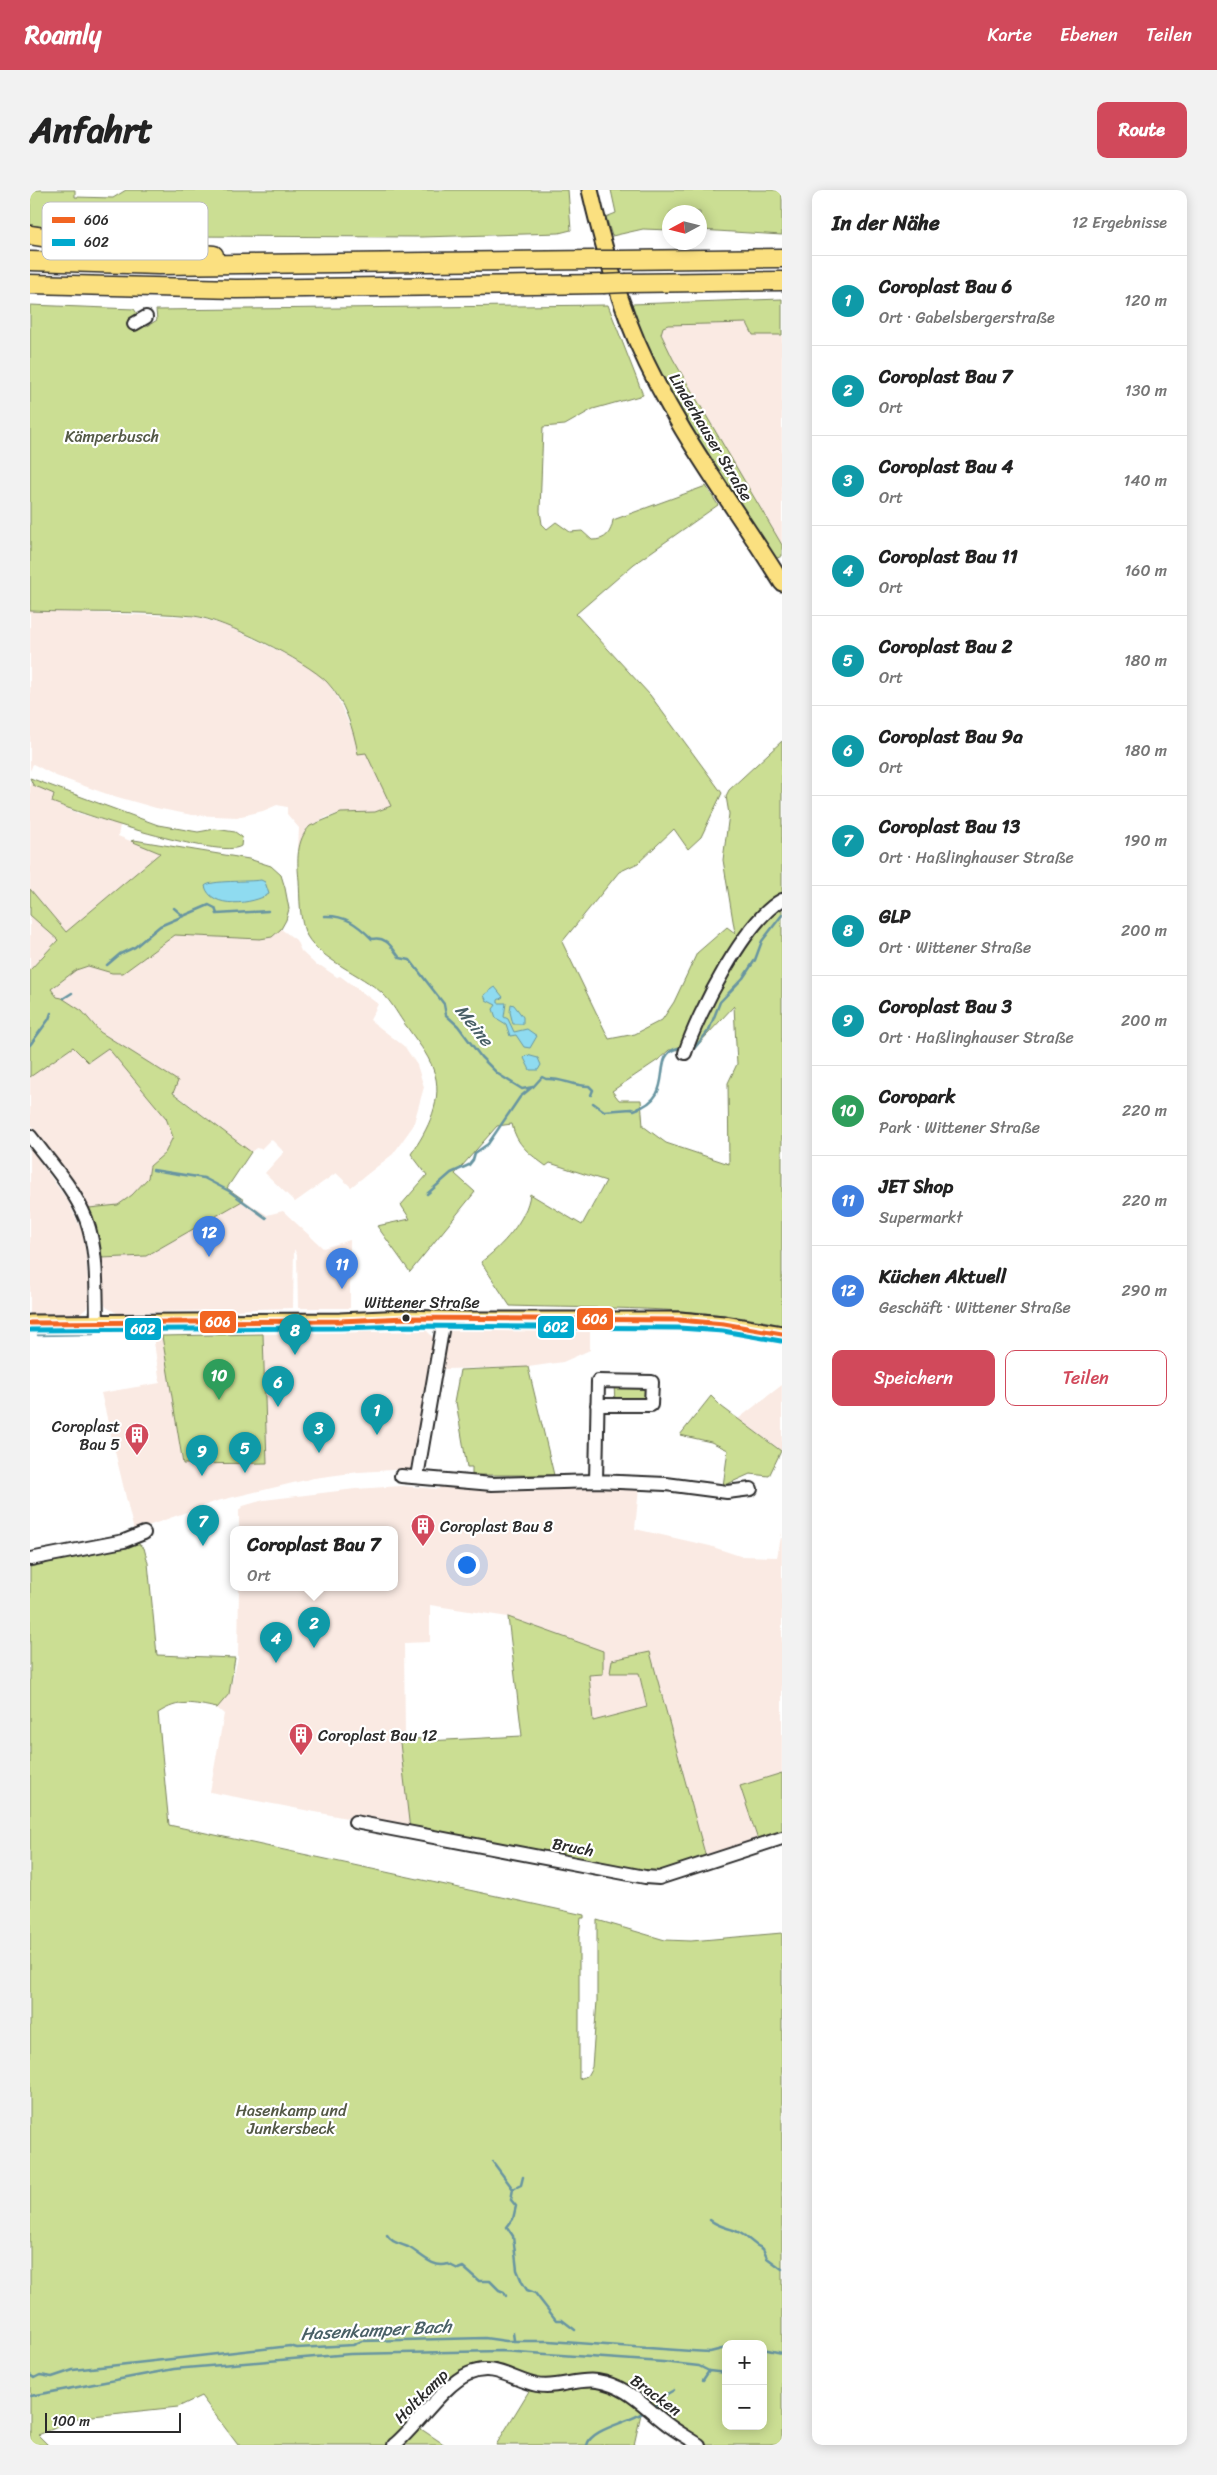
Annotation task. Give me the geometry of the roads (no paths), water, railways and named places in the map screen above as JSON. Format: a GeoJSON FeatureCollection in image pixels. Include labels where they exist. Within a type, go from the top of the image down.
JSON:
{"type":"FeatureCollection","features":[{"type":"Feature","properties":{"kind":"highway"},"geometry":{"type":"LineString","coordinates":[[203,260],[292,264],[782,258]]}},
{"type":"Feature","properties":{"kind":"highway"},"geometry":{"type":"LineString","coordinates":[[30,261],[56,260]]}},
{"type":"Feature","properties":{"kind":"highway"},"geometry":{"type":"LineString","coordinates":[[30,284],[157,288],[782,281]]}},
{"type":"Feature","properties":{"kind":"main road","name":"Linderhauser Straße"},"geometry":{"type":"LineString","coordinates":[[590,190],[609,267],[637,343],[685,432],[782,582]]}},
{"type":"Feature","properties":{"kind":"main road","name":"Wittener Straße"},"geometry":{"type":"LineString","coordinates":[[30,1323],[340,1321],[406,1318],[444,1320],[679,1320],[724,1324],[782,1334]]}},
{"type":"Feature","properties":{"kind":"street"},"geometry":{"type":"LineString","coordinates":[[134,324],[146,317]]}},
{"type":"Feature","properties":{"kind":"street"},"geometry":{"type":"LineString","coordinates":[[685,1053],[698,1020],[745,935],[759,918],[782,900]]}},
{"type":"Feature","properties":{"kind":"street"},"geometry":{"type":"LineString","coordinates":[[30,1136],[68,1187],[86,1219],[94,1258],[97,1322]]}},
{"type":"Feature","properties":{"kind":"street"},"geometry":{"type":"LineString","coordinates":[[417,1477],[444,1320]]}},
{"type":"Feature","properties":{"kind":"street"},"geometry":{"type":"LineString","coordinates":[[596,1481],[597,1405]]}},
{"type":"Feature","properties":{"kind":"street"},"geometry":{"type":"LineString","coordinates":[[401,1476],[492,1484],[596,1481],[666,1484],[727,1492],[751,1489]]}},
{"type":"Feature","properties":{"kind":"street"},"geometry":{"type":"LineString","coordinates":[[30,1559],[124,1541],[144,1533]]}},
{"type":"Feature","properties":{"kind":"street","name":"Bruch"},"geometry":{"type":"LineString","coordinates":[[355,1822],[646,1877],[671,1875],[782,1838]]}},
{"type":"Feature","properties":{"kind":"street","name":"Holtkamp"},"geometry":{"type":"LineString","coordinates":[[394,2445],[461,2378],[476,2370],[490,2369],[503,2371]]}},
{"type":"Feature","properties":{"kind":"street","name":"Bracken"},"geometry":{"type":"LineString","coordinates":[[503,2371],[536,2385],[545,2386],[586,2380],[612,2385],[629,2393],[667,2424],[699,2445]]}},
{"type":"Feature","properties":{"kind":"water"},"geometry":{"type":"Polygon","coordinates":[[[261,880],[265,882],[269,894],[262,898],[243,902],[233,903],[215,899],[209,894],[205,886],[222,882],[261,880]]]}},
{"type":"Feature","properties":{"kind":"water"},"geometry":{"type":"Polygon","coordinates":[[[495,987],[503,997],[498,1000],[498,1003],[506,1003],[504,1017],[508,1019],[514,1032],[527,1029],[537,1036],[530,1048],[524,1047],[516,1035],[510,1036],[506,1024],[496,1018],[493,1009],[496,1005],[486,1000],[484,995],[495,987]]]}},
{"type":"Feature","properties":{"kind":"water"},"geometry":{"type":"Polygon","coordinates":[[[511,1004],[514,1005],[523,1017],[523,1024],[513,1024],[510,1012],[511,1004]]]}},
{"type":"Feature","properties":{"kind":"water"},"geometry":{"type":"Polygon","coordinates":[[[527,1055],[538,1058],[541,1065],[538,1070],[530,1070],[524,1058],[527,1055]]]}},
{"type":"Feature","properties":{"kind":"waterway","name":"Meine"},"geometry":{"type":"LineString","coordinates":[[107,965],[120,954],[135,947],[160,926],[209,905],[215,908],[217,914],[268,911]]}},
{"type":"Feature","properties":{"kind":"waterway"},"geometry":{"type":"LineString","coordinates":[[174,908],[182,915]]}},
{"type":"Feature","properties":{"kind":"waterway","name":"Meine"},"geometry":{"type":"LineString","coordinates":[[691,1050],[709,1030],[720,1002],[743,978],[755,960],[762,941],[782,915]]}},
{"type":"Feature","properties":{"kind":"waterway","name":"Meine"},"geometry":{"type":"LineString","coordinates":[[324,916],[338,917],[350,922],[372,939],[382,939],[385,941],[400,958],[410,960],[444,1004],[446,1015],[458,1026],[481,1057],[498,1074],[522,1089],[533,1087],[542,1077],[589,1086],[593,1090],[591,1095]]}},
{"type":"Feature","properties":{"kind":"waterway","name":"Meine"},"geometry":{"type":"LineString","coordinates":[[64,998],[72,993]]}},
{"type":"Feature","properties":{"kind":"waterway","name":"Meine"},"geometry":{"type":"LineString","coordinates":[[30,1045],[49,1019],[51,1013]]}},
{"type":"Feature","properties":{"kind":"waterway","name":"Meine"},"geometry":{"type":"LineString","coordinates":[[593,1103],[604,1111],[634,1110],[648,1104],[656,1096],[660,1086],[665,1059],[669,1052],[678,1048]]}},
{"type":"Feature","properties":{"kind":"waterway"},"geometry":{"type":"LineString","coordinates":[[427,1194],[451,1173],[469,1165],[475,1153],[488,1144],[520,1097],[531,1088]]}},
{"type":"Feature","properties":{"kind":"waterway"},"geometry":{"type":"LineString","coordinates":[[153,1170],[204,1178],[229,1191],[266,1218]]}},
{"type":"Feature","properties":{"kind":"waterway"},"geometry":{"type":"LineString","coordinates":[[38,1335],[93,1334]]}},
{"type":"Feature","properties":{"kind":"waterway"},"geometry":{"type":"LineString","coordinates":[[493,2162],[513,2189],[511,2200],[516,2206],[513,2219],[507,2227],[513,2236],[517,2270],[522,2282],[527,2290],[535,2293],[556,2320],[562,2320],[575,2330]]}},
{"type":"Feature","properties":{"kind":"waterway"},"geometry":{"type":"LineString","coordinates":[[513,2189],[521,2185],[523,2177]]}},
{"type":"Feature","properties":{"kind":"waterway"},"geometry":{"type":"LineString","coordinates":[[710,2220],[743,2235],[763,2249],[767,2258],[782,2269]]}},
{"type":"Feature","properties":{"kind":"waterway"},"geometry":{"type":"LineString","coordinates":[[387,2235],[393,2241],[408,2247],[431,2262],[442,2265],[448,2264],[458,2269],[463,2267],[479,2281],[490,2281],[499,2290],[504,2292],[506,2296]]}},
{"type":"Feature","properties":{"kind":"waterway"},"geometry":{"type":"LineString","coordinates":[[513,2333],[514,2340]]}},
{"type":"Feature","properties":{"kind":"waterway","name":"Hasenkamper Bach"},"geometry":{"type":"LineString","coordinates":[[30,2375],[34,2378],[40,2375],[52,2377],[73,2370],[290,2346],[297,2348],[353,2345],[362,2341],[485,2338],[506,2341],[549,2341],[710,2352],[722,2349]]}},
{"type":"Feature","properties":{"kind":"waterway"},"geometry":{"type":"LineString","coordinates":[[767,2350],[782,2353]]}},
{"type":"Feature","properties":{"kind":"waterway"},"geometry":{"type":"LineString","coordinates":[[30,2396],[174,2369],[350,2354],[501,2351],[663,2362],[699,2366],[709,2371]]}},
{"type":"Feature","properties":{"kind":"waterway"},"geometry":{"type":"LineString","coordinates":[[703,2380],[709,2371],[722,2373]]}},
{"type":"Feature","properties":{"kind":"waterway"},"geometry":{"type":"LineString","coordinates":[[652,2406],[657,2405],[667,2394],[674,2390]]}},
{"type":"Feature","properties":{"kind":"waterway"},"geometry":{"type":"LineString","coordinates":[[587,2445],[596,2434],[645,2411]]}},
{"type":"Feature","properties":{"kind":"place","name":"Küchen Aktuell"},"geometry":{"type":"Point","coordinates":[209,1257]}},
{"type":"Feature","properties":{"kind":"place","name":"JET Shop"},"geometry":{"type":"Point","coordinates":[342,1289]}},
{"type":"Feature","properties":{"kind":"place","name":"GLP"},"geometry":{"type":"Point","coordinates":[295,1355]}},
{"type":"Feature","properties":{"kind":"place","name":"Coropark"},"geometry":{"type":"Point","coordinates":[219,1400]}},
{"type":"Feature","properties":{"kind":"place","name":"Coroplast Bau 9a"},"geometry":{"type":"Point","coordinates":[278,1407]}},
{"type":"Feature","properties":{"kind":"place","name":"Coroplast Bau 6"},"geometry":{"type":"Point","coordinates":[377,1435]}},
{"type":"Feature","properties":{"kind":"place","name":"Coroplast Bau 4"},"geometry":{"type":"Point","coordinates":[319,1453]}},
{"type":"Feature","properties":{"kind":"place","name":"Coroplast Bau 5"},"geometry":{"type":"Point","coordinates":[137,1456]}},
{"type":"Feature","properties":{"kind":"place","name":"Coroplast Bau 2"},"geometry":{"type":"Point","coordinates":[245,1473]}},
{"type":"Feature","properties":{"kind":"place","name":"Coroplast Bau 3"},"geometry":{"type":"Point","coordinates":[202,1476]}},
{"type":"Feature","properties":{"kind":"place","name":"Coroplast Bau 13"},"geometry":{"type":"Point","coordinates":[203,1546]}},
{"type":"Feature","properties":{"kind":"place","name":"Coroplast Bau 8"},"geometry":{"type":"Point","coordinates":[423,1547]}},
{"type":"Feature","properties":{"kind":"place","name":"Coroplast Bau 7"},"geometry":{"type":"Point","coordinates":[314,1648]}},
{"type":"Feature","properties":{"kind":"place","name":"Coroplast Bau 11"},"geometry":{"type":"Point","coordinates":[276,1663]}},
{"type":"Feature","properties":{"kind":"place","name":"Coroplast Bau 12"},"geometry":{"type":"Point","coordinates":[301,1756]}},
{"type":"Feature","properties":{"kind":"park label","name":"Kämperbusch"},"geometry":{"type":"Point","coordinates":[112,436]}},
{"type":"Feature","properties":{"kind":"park label","name":"Hasenkamp und Junkersbeck"},"geometry":{"type":"Point","coordinates":[291,2119]}}]}
